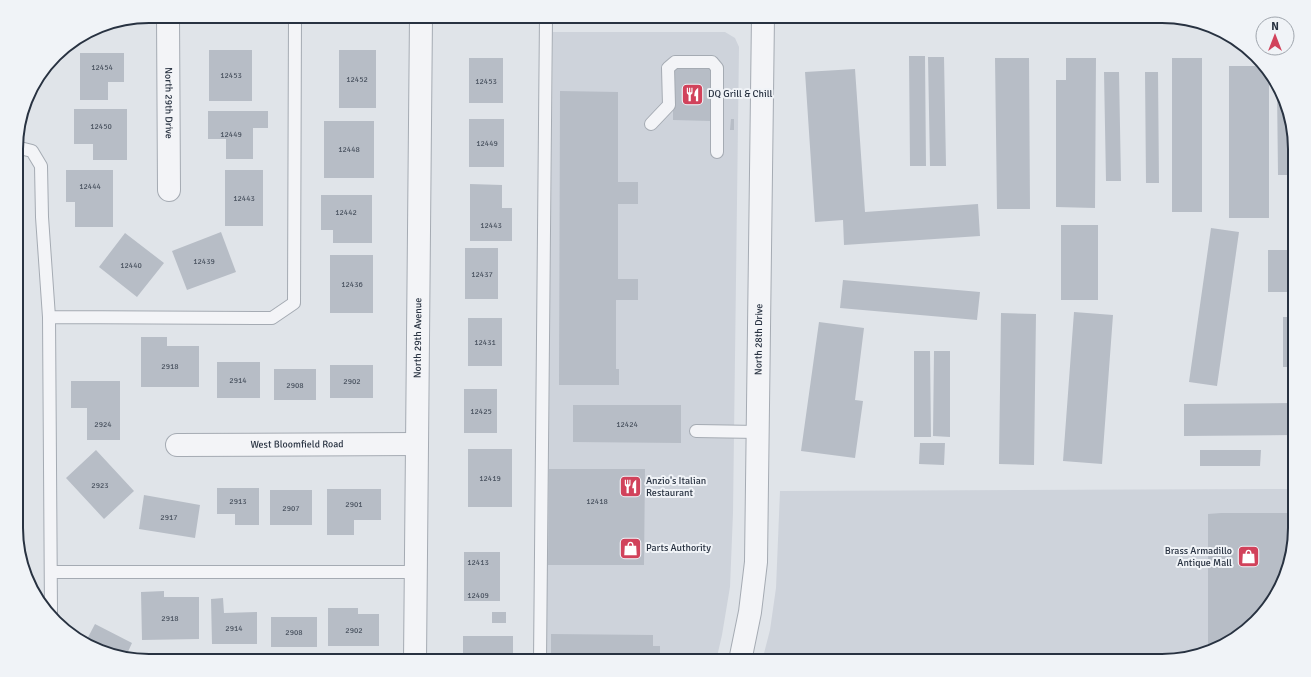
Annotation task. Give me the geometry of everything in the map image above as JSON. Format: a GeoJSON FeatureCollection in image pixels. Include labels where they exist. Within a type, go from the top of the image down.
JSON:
{"type":"FeatureCollection","features":[{"type":"Feature","properties":{"kind":"street","name":"North 29th Drive"},"geometry":{"type":"LineString","coordinates":[[168,23],[169,190]]}},
{"type":"Feature","properties":{"kind":"street","name":"North 29th Avenue"},"geometry":{"type":"LineString","coordinates":[[415,654],[421,23]]}},
{"type":"Feature","properties":{"kind":"street","name":"North 28th Drive"},"geometry":{"type":"LineString","coordinates":[[741,654],[750,612],[756,562],[763,23]]}},
{"type":"Feature","properties":{"kind":"street","name":"West Bloomfield Road"},"geometry":{"type":"LineString","coordinates":[[177,445],[418,444]]}},
{"type":"Feature","properties":{"kind":"lane"},"geometry":{"type":"LineString","coordinates":[[49,317],[272,318],[294,303],[294,23]]}},
{"type":"Feature","properties":{"kind":"lane"},"geometry":{"type":"LineString","coordinates":[[540,654],[546,23]]}},
{"type":"Feature","properties":{"kind":"lane"},"geometry":{"type":"LineString","coordinates":[[651,124],[669,105],[668,68],[675,62],[712,62],[717,68],[716,152]]}},
{"type":"Feature","properties":{"kind":"lane"},"geometry":{"type":"LineString","coordinates":[[23,149],[32,151],[41,166],[42,217],[49,317],[51,607]]}},
{"type":"Feature","properties":{"kind":"lane"},"geometry":{"type":"LineString","coordinates":[[696,431],[758,432]]}},
{"type":"Feature","properties":{"kind":"lane"},"geometry":{"type":"LineString","coordinates":[[51,572],[416,572]]}},
{"type":"Feature","properties":{"kind":"shaded area"},"geometry":{"type":"Polygon","coordinates":[[[553,32],[725,32],[735,38],[739,47],[733,513],[730,587],[718,654],[546,654],[553,32]]]}},
{"type":"Feature","properties":{"kind":"shaded area"},"geometry":{"type":"Polygon","coordinates":[[[1288,489],[1287,544],[1284,560],[1275,584],[1257,611],[1232,633],[1218,641],[1186,652],[1170,654],[764,654],[770,630],[776,588],[780,491],[1288,489]]]}},
{"type":"Feature","properties":{"kind":"building"},"geometry":{"type":"Polygon","coordinates":[[[209,50],[252,50],[252,101],[209,101],[209,50]]]}},
{"type":"Feature","properties":{"kind":"building"},"geometry":{"type":"Polygon","coordinates":[[[339,50],[376,50],[376,108],[339,108],[339,50]]]}},
{"type":"Feature","properties":{"kind":"building"},"geometry":{"type":"Polygon","coordinates":[[[80,53],[124,53],[124,82],[108,82],[108,100],[80,100],[80,53]]]}},
{"type":"Feature","properties":{"kind":"building"},"geometry":{"type":"Polygon","coordinates":[[[909,56],[925,56],[926,166],[910,166],[909,56]]]}},
{"type":"Feature","properties":{"kind":"building"},"geometry":{"type":"Polygon","coordinates":[[[928,57],[944,57],[946,166],[930,166],[928,57]]]}},
{"type":"Feature","properties":{"kind":"building"},"geometry":{"type":"Polygon","coordinates":[[[469,58],[503,58],[503,103],[469,103],[469,58]]]}},
{"type":"Feature","properties":{"kind":"building"},"geometry":{"type":"Polygon","coordinates":[[[995,58],[1029,58],[1030,209],[997,209],[995,58]]]}},
{"type":"Feature","properties":{"kind":"building"},"geometry":{"type":"Polygon","coordinates":[[[1066,58],[1096,58],[1095,208],[1056,207],[1056,80],[1066,80],[1066,58]]]}},
{"type":"Feature","properties":{"kind":"building"},"geometry":{"type":"Polygon","coordinates":[[[1172,58],[1202,58],[1202,212],[1172,212],[1172,58]]]}},
{"type":"Feature","properties":{"kind":"building"},"geometry":{"type":"Polygon","coordinates":[[[1229,66],[1257,66],[1269,82],[1269,218],[1229,218],[1229,66]]]}},
{"type":"Feature","properties":{"kind":"building","name":"DQ Grill & Chill"},"geometry":{"type":"Polygon","coordinates":[[[673,68],[712,68],[711,121],[673,120],[673,68]]]}},
{"type":"Feature","properties":{"kind":"building"},"geometry":{"type":"Polygon","coordinates":[[[855,69],[865,212],[978,204],[980,236],[844,245],[843,220],[815,222],[805,72],[855,69]]]}},
{"type":"Feature","properties":{"kind":"building"},"geometry":{"type":"Polygon","coordinates":[[[1104,72],[1119,72],[1121,181],[1106,181],[1104,72]]]}},
{"type":"Feature","properties":{"kind":"building"},"geometry":{"type":"Polygon","coordinates":[[[1145,72],[1158,72],[1159,183],[1146,183],[1145,72]]]}},
{"type":"Feature","properties":{"kind":"building"},"geometry":{"type":"Polygon","coordinates":[[[560,91],[618,92],[618,182],[638,182],[638,204],[618,204],[618,279],[638,279],[638,300],[616,300],[616,369],[619,369],[619,385],[559,385],[560,91]]]}},
{"type":"Feature","properties":{"kind":"building"},"geometry":{"type":"Polygon","coordinates":[[[1277,99],[1284,117],[1288,149],[1288,175],[1278,175],[1277,99]]]}},
{"type":"Feature","properties":{"kind":"building"},"geometry":{"type":"Polygon","coordinates":[[[74,109],[127,109],[127,160],[93,160],[93,144],[74,144],[74,109]]]}},
{"type":"Feature","properties":{"kind":"building"},"geometry":{"type":"Polygon","coordinates":[[[208,111],[268,111],[268,128],[253,128],[253,159],[226,159],[226,139],[208,139],[208,111]]]}},
{"type":"Feature","properties":{"kind":"building"},"geometry":{"type":"Polygon","coordinates":[[[469,119],[504,119],[504,167],[469,167],[469,119]]]}},
{"type":"Feature","properties":{"kind":"building"},"geometry":{"type":"Polygon","coordinates":[[[731,119],[734,119],[734,130],[730,130],[731,119]]]}},
{"type":"Feature","properties":{"kind":"building"},"geometry":{"type":"Polygon","coordinates":[[[324,121],[374,121],[374,178],[324,178],[324,121]]]}},
{"type":"Feature","properties":{"kind":"building"},"geometry":{"type":"Polygon","coordinates":[[[66,170],[113,170],[113,227],[75,227],[75,202],[66,202],[66,170]]]}},
{"type":"Feature","properties":{"kind":"building"},"geometry":{"type":"Polygon","coordinates":[[[225,170],[263,170],[263,226],[225,226],[225,170]]]}},
{"type":"Feature","properties":{"kind":"building"},"geometry":{"type":"Polygon","coordinates":[[[470,184],[502,185],[502,208],[512,208],[512,241],[470,241],[470,184]]]}},
{"type":"Feature","properties":{"kind":"building"},"geometry":{"type":"Polygon","coordinates":[[[321,195],[372,195],[372,243],[333,243],[333,230],[321,230],[321,195]]]}},
{"type":"Feature","properties":{"kind":"building"},"geometry":{"type":"Polygon","coordinates":[[[1061,225],[1098,225],[1098,300],[1061,300],[1061,225]]]}},
{"type":"Feature","properties":{"kind":"building"},"geometry":{"type":"Polygon","coordinates":[[[1211,228],[1239,232],[1217,386],[1189,382],[1211,228]]]}},
{"type":"Feature","properties":{"kind":"building"},"geometry":{"type":"Polygon","coordinates":[[[221,232],[236,272],[187,290],[172,251],[221,232]]]}},
{"type":"Feature","properties":{"kind":"building"},"geometry":{"type":"Polygon","coordinates":[[[125,233],[164,263],[137,297],[99,267],[125,233]]]}},
{"type":"Feature","properties":{"kind":"building"},"geometry":{"type":"Polygon","coordinates":[[[465,248],[498,248],[498,299],[465,299],[465,248]]]}},
{"type":"Feature","properties":{"kind":"building"},"geometry":{"type":"Polygon","coordinates":[[[1268,250],[1288,250],[1288,292],[1268,292],[1268,250]]]}},
{"type":"Feature","properties":{"kind":"building"},"geometry":{"type":"Polygon","coordinates":[[[330,255],[373,255],[373,313],[330,313],[330,255]]]}},
{"type":"Feature","properties":{"kind":"building"},"geometry":{"type":"Polygon","coordinates":[[[843,280],[980,292],[977,320],[840,308],[843,280]]]}},
{"type":"Feature","properties":{"kind":"building"},"geometry":{"type":"Polygon","coordinates":[[[1074,312],[1113,315],[1102,464],[1063,461],[1074,312]]]}},
{"type":"Feature","properties":{"kind":"building"},"geometry":{"type":"Polygon","coordinates":[[[1001,313],[1036,314],[1034,465],[999,464],[1001,313]]]}},
{"type":"Feature","properties":{"kind":"building"},"geometry":{"type":"Polygon","coordinates":[[[1283,317],[1288,317],[1288,367],[1283,367],[1283,317]]]}},
{"type":"Feature","properties":{"kind":"building"},"geometry":{"type":"Polygon","coordinates":[[[468,318],[502,318],[502,366],[468,366],[468,318]]]}},
{"type":"Feature","properties":{"kind":"building"},"geometry":{"type":"Polygon","coordinates":[[[819,322],[864,328],[855,400],[863,401],[855,458],[801,451],[819,322]]]}},
{"type":"Feature","properties":{"kind":"building"},"geometry":{"type":"Polygon","coordinates":[[[141,337],[167,337],[167,346],[199,346],[199,387],[141,387],[141,337]]]}},
{"type":"Feature","properties":{"kind":"building"},"geometry":{"type":"Polygon","coordinates":[[[914,351],[930,351],[931,437],[914,437],[914,351]]]}},
{"type":"Feature","properties":{"kind":"building"},"geometry":{"type":"Polygon","coordinates":[[[934,351],[950,351],[950,437],[933,436],[934,351]]]}},
{"type":"Feature","properties":{"kind":"building"},"geometry":{"type":"Polygon","coordinates":[[[217,362],[260,362],[260,398],[217,398],[217,362]]]}},
{"type":"Feature","properties":{"kind":"building"},"geometry":{"type":"Polygon","coordinates":[[[330,365],[373,365],[373,398],[330,398],[330,365]]]}},
{"type":"Feature","properties":{"kind":"building"},"geometry":{"type":"Polygon","coordinates":[[[274,369],[316,369],[316,400],[274,400],[274,369]]]}},
{"type":"Feature","properties":{"kind":"building"},"geometry":{"type":"Polygon","coordinates":[[[71,381],[120,381],[120,440],[87,440],[87,408],[71,408],[71,381]]]}},
{"type":"Feature","properties":{"kind":"building"},"geometry":{"type":"Polygon","coordinates":[[[464,389],[497,389],[497,433],[464,433],[464,389]]]}},
{"type":"Feature","properties":{"kind":"building"},"geometry":{"type":"Polygon","coordinates":[[[1288,403],[1288,435],[1184,436],[1184,404],[1288,403]]]}},
{"type":"Feature","properties":{"kind":"building"},"geometry":{"type":"Polygon","coordinates":[[[573,405],[681,405],[681,443],[573,442],[573,405]]]}},
{"type":"Feature","properties":{"kind":"building"},"geometry":{"type":"Polygon","coordinates":[[[920,443],[945,443],[944,465],[919,464],[920,443]]]}},
{"type":"Feature","properties":{"kind":"building"},"geometry":{"type":"Polygon","coordinates":[[[468,449],[512,449],[512,507],[468,507],[468,449]]]}},
{"type":"Feature","properties":{"kind":"building"},"geometry":{"type":"Polygon","coordinates":[[[96,450],[134,491],[104,519],[66,478],[96,450]]]}},
{"type":"Feature","properties":{"kind":"building"},"geometry":{"type":"Polygon","coordinates":[[[1200,450],[1261,450],[1260,466],[1200,466],[1200,450]]]}},
{"type":"Feature","properties":{"kind":"building"},"geometry":{"type":"Polygon","coordinates":[[[549,469],[645,469],[644,565],[548,565],[549,469]]]}},
{"type":"Feature","properties":{"kind":"building"},"geometry":{"type":"Polygon","coordinates":[[[217,488],[259,488],[259,525],[235,525],[235,514],[217,514],[217,488]]]}},
{"type":"Feature","properties":{"kind":"building"},"geometry":{"type":"Polygon","coordinates":[[[327,489],[381,489],[381,520],[354,520],[354,535],[327,535],[327,489]]]}},
{"type":"Feature","properties":{"kind":"building"},"geometry":{"type":"Polygon","coordinates":[[[270,490],[312,490],[312,525],[270,525],[270,490]]]}},
{"type":"Feature","properties":{"kind":"building"},"geometry":{"type":"Polygon","coordinates":[[[144,495],[200,505],[195,538],[139,529],[144,495]]]}},
{"type":"Feature","properties":{"kind":"building","name":"Brass Armadillo Antique Mall"},"geometry":{"type":"Polygon","coordinates":[[[1288,513],[1287,544],[1284,560],[1275,584],[1267,598],[1245,623],[1232,633],[1208,645],[1208,514],[1288,513]]]}},
{"type":"Feature","properties":{"kind":"building"},"geometry":{"type":"Polygon","coordinates":[[[464,552],[500,552],[500,601],[464,601],[464,552]]]}},
{"type":"Feature","properties":{"kind":"building"},"geometry":{"type":"Polygon","coordinates":[[[164,591],[164,597],[199,597],[199,639],[142,640],[141,592],[164,591]]]}},
{"type":"Feature","properties":{"kind":"building"},"geometry":{"type":"Polygon","coordinates":[[[223,598],[224,613],[257,612],[257,644],[212,644],[211,599],[223,598]]]}},
{"type":"Feature","properties":{"kind":"building"},"geometry":{"type":"Polygon","coordinates":[[[328,608],[358,608],[358,614],[379,614],[379,646],[328,646],[328,608]]]}},
{"type":"Feature","properties":{"kind":"building"},"geometry":{"type":"Polygon","coordinates":[[[492,612],[506,612],[506,623],[492,623],[492,612]]]}},
{"type":"Feature","properties":{"kind":"building"},"geometry":{"type":"Polygon","coordinates":[[[271,617],[317,617],[317,647],[271,647],[271,617]]]}},
{"type":"Feature","properties":{"kind":"building"},"geometry":{"type":"Polygon","coordinates":[[[95,624],[132,643],[128,652],[117,650],[88,638],[95,624]]]}},
{"type":"Feature","properties":{"kind":"building"},"geometry":{"type":"Polygon","coordinates":[[[551,634],[653,635],[653,646],[660,646],[660,654],[551,654],[551,634]]]}},
{"type":"Feature","properties":{"kind":"building"},"geometry":{"type":"Polygon","coordinates":[[[463,636],[513,636],[513,654],[463,654],[463,636]]]}},
{"type":"Feature","properties":{"kind":"place","name":"DQ Grill & Chill"},"geometry":{"type":"Point","coordinates":[692,94]}},
{"type":"Feature","properties":{"kind":"place","name":"Anzio's Italian Restaurant"},"geometry":{"type":"Point","coordinates":[630,487]}},
{"type":"Feature","properties":{"kind":"place","name":"Parts Authority"},"geometry":{"type":"Point","coordinates":[631,548]}},
{"type":"Feature","properties":{"kind":"place","name":"Brass Armadillo Antique Mall"},"geometry":{"type":"Point","coordinates":[1248,557]}}]}
